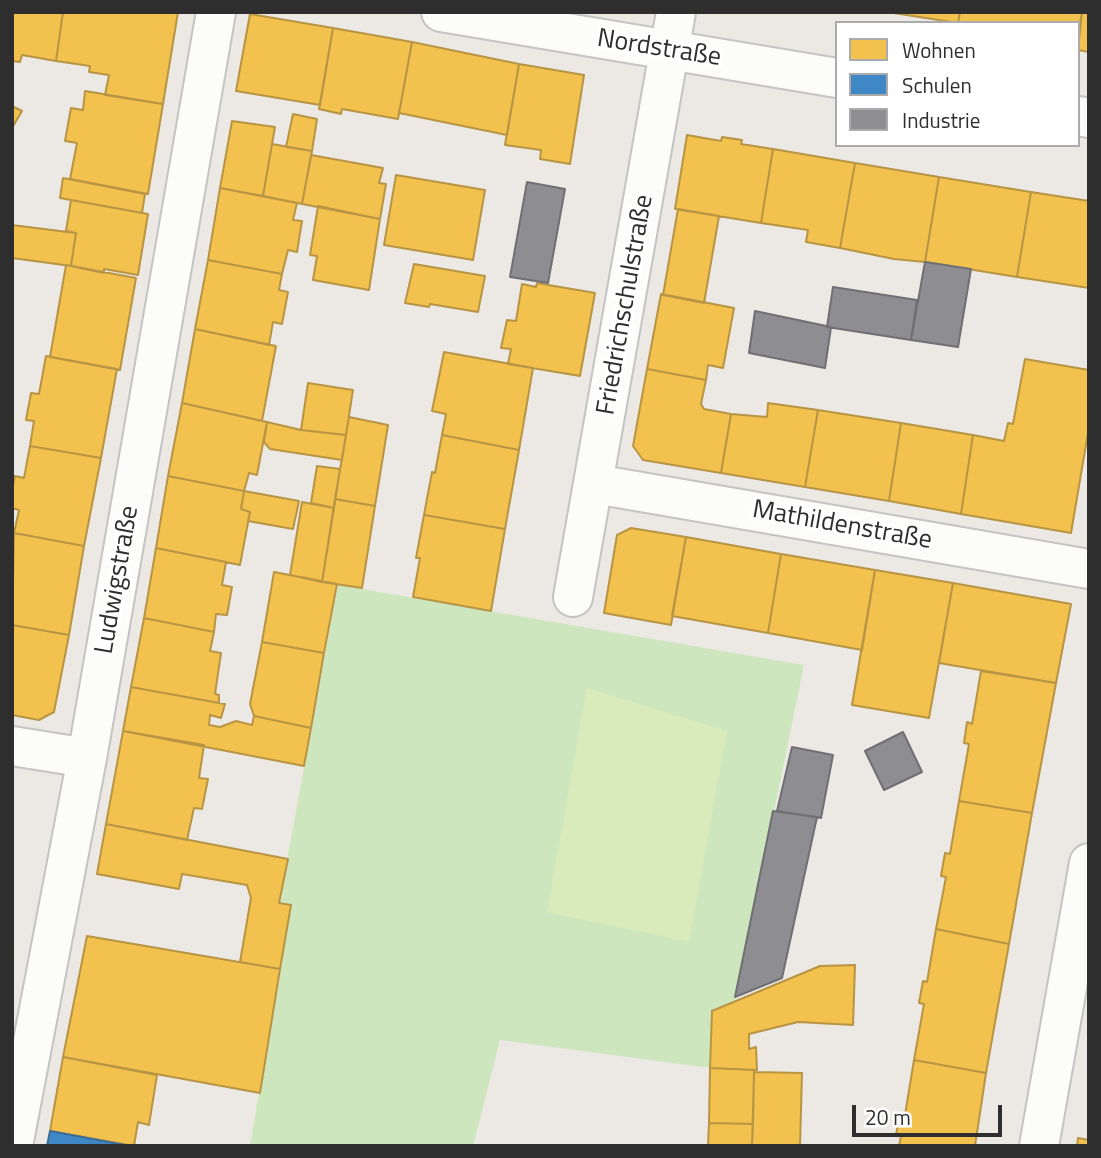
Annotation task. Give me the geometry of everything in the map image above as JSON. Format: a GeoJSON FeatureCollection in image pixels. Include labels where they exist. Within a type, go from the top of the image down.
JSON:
{"type":"FeatureCollection","features":[{"type":"Feature","properties":{"kind":"street","name":"Ludwigstraße"},"geometry":{"type":"LineString","coordinates":[[13,1146],[87,758],[216,12]]}},
{"type":"Feature","properties":{"kind":"street","name":"Nordstraße"},"geometry":{"type":"LineString","coordinates":[[441,12],[835,78]]}},
{"type":"Feature","properties":{"kind":"street","name":"Friedrichschulstraße"},"geometry":{"type":"LineString","coordinates":[[573,597],[676,12]]}},
{"type":"Feature","properties":{"kind":"street","name":"Mathildenstraße"},"geometry":{"type":"LineString","coordinates":[[595,484],[1089,569]]}},
{"type":"Feature","properties":{"kind":"street"},"geometry":{"type":"LineString","coordinates":[[12,746],[87,758]]}},
{"type":"Feature","properties":{"kind":"street"},"geometry":{"type":"LineString","coordinates":[[1039,1146],[1089,863]]}},
{"type":"Feature","properties":{"kind":"green space"},"geometry":{"type":"Polygon","coordinates":[[[338,585],[804,665],[735,1003],[713,1012],[710,1068],[500,1040],[473,1146],[250,1146],[291,905],[279,903],[338,585]]]}},
{"type":"Feature","properties":{"kind":"green space"},"geometry":{"type":"Polygon","coordinates":[[[587,688],[727,731],[689,942],[547,912],[587,688]]]}},
{"type":"Feature","properties":{"kind":"building: Wohnen"},"geometry":{"type":"Polygon","coordinates":[[[12,12],[63,12],[56,61],[22,55],[20,62],[12,61],[12,12]]]}},
{"type":"Feature","properties":{"kind":"building: Wohnen"},"geometry":{"type":"Polygon","coordinates":[[[63,12],[178,12],[163,104],[105,95],[109,75],[89,72],[90,66],[56,61],[63,12]]]}},
{"type":"Feature","properties":{"kind":"building: Wohnen"},"geometry":{"type":"Polygon","coordinates":[[[887,12],[960,12],[958,21],[887,12]]]}},
{"type":"Feature","properties":{"kind":"building: Wohnen"},"geometry":{"type":"Polygon","coordinates":[[[960,12],[1082,12],[1080,23],[958,21],[960,12]]]}},
{"type":"Feature","properties":{"kind":"building: Wohnen"},"geometry":{"type":"Polygon","coordinates":[[[1082,12],[1089,12],[1089,52],[1080,50],[1082,12]]]}},
{"type":"Feature","properties":{"kind":"building: Wohnen"},"geometry":{"type":"Polygon","coordinates":[[[250,14],[333,28],[320,105],[236,91],[250,14]]]}},
{"type":"Feature","properties":{"kind":"building: Wohnen"},"geometry":{"type":"Polygon","coordinates":[[[333,28],[412,42],[398,119],[342,109],[341,114],[319,109],[333,28]]]}},
{"type":"Feature","properties":{"kind":"building: Wohnen"},"geometry":{"type":"Polygon","coordinates":[[[412,42],[519,64],[507,135],[399,113],[412,42]]]}},
{"type":"Feature","properties":{"kind":"building: Wohnen"},"geometry":{"type":"Polygon","coordinates":[[[519,64],[584,75],[570,164],[540,159],[541,150],[505,145],[519,64]]]}},
{"type":"Feature","properties":{"kind":"building: Wohnen"},"geometry":{"type":"Polygon","coordinates":[[[85,91],[163,104],[148,194],[70,179],[77,143],[65,141],[71,108],[83,110],[85,91]]]}},
{"type":"Feature","properties":{"kind":"building: Wohnen"},"geometry":{"type":"Polygon","coordinates":[[[12,106],[22,111],[12,128],[12,106]]]}},
{"type":"Feature","properties":{"kind":"building: Wohnen"},"geometry":{"type":"Polygon","coordinates":[[[293,114],[317,119],[312,151],[286,147],[293,114]]]}},
{"type":"Feature","properties":{"kind":"building: Wohnen"},"geometry":{"type":"Polygon","coordinates":[[[232,121],[275,127],[263,196],[220,188],[232,121]]]}},
{"type":"Feature","properties":{"kind":"building: Wohnen"},"geometry":{"type":"Polygon","coordinates":[[[687,135],[721,141],[722,137],[742,140],[741,144],[773,149],[761,223],[675,209],[687,135]]]}},
{"type":"Feature","properties":{"kind":"building: Wohnen"},"geometry":{"type":"Polygon","coordinates":[[[272,144],[312,151],[302,204],[263,196],[272,144]]]}},
{"type":"Feature","properties":{"kind":"building: Wohnen"},"geometry":{"type":"Polygon","coordinates":[[[773,149],[855,163],[840,248],[806,242],[808,230],[761,223],[773,149]]]}},
{"type":"Feature","properties":{"kind":"building: Wohnen"},"geometry":{"type":"Polygon","coordinates":[[[311,155],[383,168],[379,183],[386,184],[380,219],[302,204],[311,155]]]}},
{"type":"Feature","properties":{"kind":"building: Wohnen"},"geometry":{"type":"Polygon","coordinates":[[[855,163],[939,177],[925,262],[840,248],[855,163]]]}},
{"type":"Feature","properties":{"kind":"building: Wohnen"},"geometry":{"type":"Polygon","coordinates":[[[396,175],[485,190],[473,260],[384,245],[396,175]]]}},
{"type":"Feature","properties":{"kind":"building: Wohnen"},"geometry":{"type":"Polygon","coordinates":[[[939,177],[1031,192],[1017,277],[925,262],[939,177]]]}},
{"type":"Feature","properties":{"kind":"building: Wohnen"},"geometry":{"type":"Polygon","coordinates":[[[63,178],[145,194],[142,213],[60,198],[63,178]]]}},
{"type":"Feature","properties":{"kind":"building: Wohnen"},"geometry":{"type":"Polygon","coordinates":[[[220,188],[297,203],[293,220],[302,221],[297,252],[288,250],[282,274],[208,260],[220,188]]]}},
{"type":"Feature","properties":{"kind":"building: Wohnen"},"geometry":{"type":"Polygon","coordinates":[[[1031,192],[1089,201],[1089,288],[1017,277],[1031,192]]]}},
{"type":"Feature","properties":{"kind":"building: Wohnen"},"geometry":{"type":"Polygon","coordinates":[[[71,200],[148,214],[138,275],[104,269],[104,273],[71,266],[76,233],[66,231],[71,200]]]}},
{"type":"Feature","properties":{"kind":"building: Wohnen"},"geometry":{"type":"Polygon","coordinates":[[[318,206],[380,219],[369,290],[313,280],[317,256],[310,255],[318,206]]]}},
{"type":"Feature","properties":{"kind":"building: Wohnen"},"geometry":{"type":"Polygon","coordinates":[[[678,209],[719,216],[704,303],[663,295],[678,209]]]}},
{"type":"Feature","properties":{"kind":"building: Wohnen"},"geometry":{"type":"Polygon","coordinates":[[[12,225],[76,233],[71,266],[12,258],[12,225]]]}},
{"type":"Feature","properties":{"kind":"building: Wohnen"},"geometry":{"type":"Polygon","coordinates":[[[208,260],[282,274],[279,290],[288,292],[282,324],[273,322],[269,345],[195,329],[208,260]]]}},
{"type":"Feature","properties":{"kind":"building: Wohnen"},"geometry":{"type":"Polygon","coordinates":[[[414,264],[485,276],[478,312],[405,303],[414,264]]]}},
{"type":"Feature","properties":{"kind":"building: Wohnen"},"geometry":{"type":"Polygon","coordinates":[[[66,265],[136,278],[120,370],[50,357],[66,265]]]}},
{"type":"Feature","properties":{"kind":"building: Wohnen"},"geometry":{"type":"Polygon","coordinates":[[[537,283],[595,293],[580,376],[508,364],[511,349],[501,348],[507,320],[516,321],[522,284],[536,287],[537,283]]]}},
{"type":"Feature","properties":{"kind":"building: Wohnen"},"geometry":{"type":"Polygon","coordinates":[[[661,294],[734,308],[723,368],[708,365],[706,380],[647,369],[661,294]]]}},
{"type":"Feature","properties":{"kind":"building: Wohnen"},"geometry":{"type":"Polygon","coordinates":[[[195,329],[276,346],[262,421],[182,403],[195,329]]]}},
{"type":"Feature","properties":{"kind":"building: Wohnen"},"geometry":{"type":"Polygon","coordinates":[[[444,352],[533,368],[519,450],[442,435],[446,414],[432,411],[444,352]]]}},
{"type":"Feature","properties":{"kind":"building: Wohnen"},"geometry":{"type":"Polygon","coordinates":[[[46,356],[117,369],[101,458],[30,446],[34,421],[26,420],[31,393],[39,394],[46,356]]]}},
{"type":"Feature","properties":{"kind":"building: Wohnen"},"geometry":{"type":"Polygon","coordinates":[[[1025,359],[1089,370],[1089,427],[1071,533],[961,514],[973,435],[1004,441],[1008,423],[1013,424],[1025,359]]]}},
{"type":"Feature","properties":{"kind":"building: Wohnen"},"geometry":{"type":"Polygon","coordinates":[[[647,369],[706,380],[701,404],[704,409],[731,414],[721,473],[643,460],[633,446],[647,369]]]}},
{"type":"Feature","properties":{"kind":"building: Wohnen"},"geometry":{"type":"Polygon","coordinates":[[[308,383],[353,390],[346,435],[301,430],[308,383]]]}},
{"type":"Feature","properties":{"kind":"building: Wohnen"},"geometry":{"type":"Polygon","coordinates":[[[182,403],[267,422],[257,475],[249,473],[244,491],[168,476],[182,403]]]}},
{"type":"Feature","properties":{"kind":"building: Wohnen"},"geometry":{"type":"Polygon","coordinates":[[[768,403],[818,410],[805,487],[721,473],[731,414],[767,417],[768,403]]]}},
{"type":"Feature","properties":{"kind":"building: Wohnen"},"geometry":{"type":"Polygon","coordinates":[[[818,410],[901,423],[889,501],[805,487],[818,410]]]}},
{"type":"Feature","properties":{"kind":"building: Wohnen"},"geometry":{"type":"Polygon","coordinates":[[[349,417],[388,425],[375,506],[335,499],[349,417]]]}},
{"type":"Feature","properties":{"kind":"building: Wohnen"},"geometry":{"type":"Polygon","coordinates":[[[267,422],[301,430],[346,435],[342,460],[270,449],[264,442],[267,422]]]}},
{"type":"Feature","properties":{"kind":"building: Wohnen"},"geometry":{"type":"Polygon","coordinates":[[[901,423],[973,435],[961,514],[889,501],[901,423]]]}},
{"type":"Feature","properties":{"kind":"building: Wohnen"},"geometry":{"type":"Polygon","coordinates":[[[442,435],[519,450],[505,529],[424,515],[442,435]]]}},
{"type":"Feature","properties":{"kind":"building: Wohnen"},"geometry":{"type":"Polygon","coordinates":[[[30,446],[101,458],[84,546],[14,533],[19,510],[12,508],[12,489],[15,476],[24,478],[30,446]]]}},
{"type":"Feature","properties":{"kind":"building: Wohnen"},"geometry":{"type":"Polygon","coordinates":[[[317,466],[340,469],[334,508],[311,503],[317,466]]]}},
{"type":"Feature","properties":{"kind":"building: Wohnen"},"geometry":{"type":"Polygon","coordinates":[[[168,476],[244,491],[241,509],[250,512],[240,565],[156,548],[168,476]]]}},
{"type":"Feature","properties":{"kind":"building: Wohnen"},"geometry":{"type":"Polygon","coordinates":[[[244,491],[299,501],[293,529],[248,521],[250,512],[241,509],[244,491]]]}},
{"type":"Feature","properties":{"kind":"building: Wohnen"},"geometry":{"type":"Polygon","coordinates":[[[335,499],[375,506],[362,588],[322,582],[335,499]]]}},
{"type":"Feature","properties":{"kind":"building: Wohnen"},"geometry":{"type":"Polygon","coordinates":[[[302,502],[334,508],[322,582],[290,575],[302,502]]]}},
{"type":"Feature","properties":{"kind":"building: Wohnen"},"geometry":{"type":"Polygon","coordinates":[[[424,515],[505,529],[491,611],[413,597],[420,558],[416,558],[424,515]]]}},
{"type":"Feature","properties":{"kind":"building: Wohnen"},"geometry":{"type":"Polygon","coordinates":[[[631,528],[686,537],[671,625],[604,613],[617,535],[631,528]]]}},
{"type":"Feature","properties":{"kind":"building: Wohnen"},"geometry":{"type":"Polygon","coordinates":[[[14,533],[84,546],[69,635],[12,625],[14,533]]]}},
{"type":"Feature","properties":{"kind":"building: Wohnen"},"geometry":{"type":"Polygon","coordinates":[[[686,537],[781,554],[768,633],[672,616],[686,537]]]}},
{"type":"Feature","properties":{"kind":"building: Wohnen"},"geometry":{"type":"Polygon","coordinates":[[[156,548],[226,562],[222,585],[232,587],[227,615],[216,614],[214,632],[144,618],[156,548]]]}},
{"type":"Feature","properties":{"kind":"building: Wohnen"},"geometry":{"type":"Polygon","coordinates":[[[781,554],[875,570],[862,650],[768,633],[781,554]]]}},
{"type":"Feature","properties":{"kind":"building: Wohnen"},"geometry":{"type":"Polygon","coordinates":[[[875,570],[953,583],[929,718],[852,705],[875,570]]]}},
{"type":"Feature","properties":{"kind":"building: Wohnen"},"geometry":{"type":"Polygon","coordinates":[[[274,572],[337,584],[324,653],[262,642],[274,572]]]}},
{"type":"Feature","properties":{"kind":"building: Wohnen"},"geometry":{"type":"Polygon","coordinates":[[[953,583],[1071,604],[1056,683],[939,663],[953,583]]]}},
{"type":"Feature","properties":{"kind":"building: Wohnen"},"geometry":{"type":"Polygon","coordinates":[[[144,618],[214,632],[210,651],[221,653],[215,694],[219,695],[219,703],[131,687],[144,618]]]}},
{"type":"Feature","properties":{"kind":"building: Wohnen"},"geometry":{"type":"Polygon","coordinates":[[[12,625],[69,635],[54,712],[39,720],[12,715],[12,625]]]}},
{"type":"Feature","properties":{"kind":"building: Wohnen"},"geometry":{"type":"Polygon","coordinates":[[[262,642],[324,653],[311,728],[254,716],[250,704],[262,642]]]}},
{"type":"Feature","properties":{"kind":"building: Wohnen"},"geometry":{"type":"Polygon","coordinates":[[[981,671],[1056,683],[1032,813],[959,801],[969,744],[964,743],[967,722],[972,724],[981,671]]]}},
{"type":"Feature","properties":{"kind":"building: Wohnen"},"geometry":{"type":"Polygon","coordinates":[[[131,687],[225,704],[221,718],[210,715],[209,725],[220,727],[236,721],[252,725],[254,716],[311,728],[304,766],[123,731],[131,687]]]}},
{"type":"Feature","properties":{"kind":"building: Wohnen"},"geometry":{"type":"Polygon","coordinates":[[[123,731],[204,745],[199,778],[208,779],[202,809],[194,808],[187,840],[106,824],[123,731]]]}},
{"type":"Feature","properties":{"kind":"building: Wohnen"},"geometry":{"type":"Polygon","coordinates":[[[959,801],[1032,813],[1009,944],[936,929],[946,877],[941,876],[945,853],[950,854],[959,801]]]}},
{"type":"Feature","properties":{"kind":"building: Wohnen"},"geometry":{"type":"Polygon","coordinates":[[[106,824],[288,859],[279,903],[291,905],[280,969],[240,962],[251,898],[247,885],[182,874],[179,889],[97,874],[106,824]]]}},
{"type":"Feature","properties":{"kind":"building: Wohnen"},"geometry":{"type":"Polygon","coordinates":[[[936,929],[1009,944],[986,1073],[914,1060],[924,1004],[919,1003],[923,981],[927,982],[936,929]]]}},
{"type":"Feature","properties":{"kind":"building: Wohnen"},"geometry":{"type":"Polygon","coordinates":[[[87,936],[280,969],[260,1093],[63,1057],[87,936]]]}},
{"type":"Feature","properties":{"kind":"building: Wohnen"},"geometry":{"type":"Polygon","coordinates":[[[855,965],[853,1025],[798,1022],[749,1034],[749,1049],[756,1047],[757,1070],[710,1068],[712,1011],[820,966],[855,965]]]}},
{"type":"Feature","properties":{"kind":"building: Wohnen"},"geometry":{"type":"Polygon","coordinates":[[[63,1057],[157,1075],[149,1125],[138,1122],[134,1146],[50,1131],[63,1057]]]}},
{"type":"Feature","properties":{"kind":"building: Wohnen"},"geometry":{"type":"Polygon","coordinates":[[[914,1060],[986,1073],[975,1146],[899,1146],[901,1136],[896,1135],[900,1114],[905,1115],[914,1060]]]}},
{"type":"Feature","properties":{"kind":"building: Wohnen"},"geometry":{"type":"Polygon","coordinates":[[[710,1068],[754,1070],[753,1124],[709,1123],[710,1068]]]}},
{"type":"Feature","properties":{"kind":"building: Wohnen"},"geometry":{"type":"Polygon","coordinates":[[[754,1072],[802,1073],[800,1146],[752,1146],[754,1072]]]}},
{"type":"Feature","properties":{"kind":"building: Wohnen"},"geometry":{"type":"Polygon","coordinates":[[[709,1123],[753,1124],[752,1146],[708,1146],[709,1123]]]}},
{"type":"Feature","properties":{"kind":"building: Wohnen"},"geometry":{"type":"Polygon","coordinates":[[[1078,1138],[1089,1140],[1089,1146],[1077,1146],[1078,1138]]]}},
{"type":"Feature","properties":{"kind":"building: Schulen"},"geometry":{"type":"Polygon","coordinates":[[[50,1131],[130,1146],[47,1146],[50,1131]]]}},
{"type":"Feature","properties":{"kind":"building: Industrie"},"geometry":{"type":"Polygon","coordinates":[[[527,182],[565,189],[548,283],[510,277],[527,182]]]}},
{"type":"Feature","properties":{"kind":"building: Industrie"},"geometry":{"type":"Polygon","coordinates":[[[925,262],[971,269],[958,347],[911,340],[925,262]]]}},
{"type":"Feature","properties":{"kind":"building: Industrie"},"geometry":{"type":"Polygon","coordinates":[[[833,287],[917,300],[911,340],[827,327],[833,287]]]}},
{"type":"Feature","properties":{"kind":"building: Industrie"},"geometry":{"type":"Polygon","coordinates":[[[755,311],[831,327],[825,368],[749,353],[755,311]]]}},
{"type":"Feature","properties":{"kind":"building: Industrie"},"geometry":{"type":"Polygon","coordinates":[[[903,732],[922,772],[884,790],[865,751],[903,732]]]}},
{"type":"Feature","properties":{"kind":"building: Industrie"},"geometry":{"type":"Polygon","coordinates":[[[792,747],[833,755],[821,818],[777,811],[792,747]]]}},
{"type":"Feature","properties":{"kind":"building: Industrie"},"geometry":{"type":"Polygon","coordinates":[[[773,811],[817,817],[782,978],[735,997],[773,811]]]}}]}
